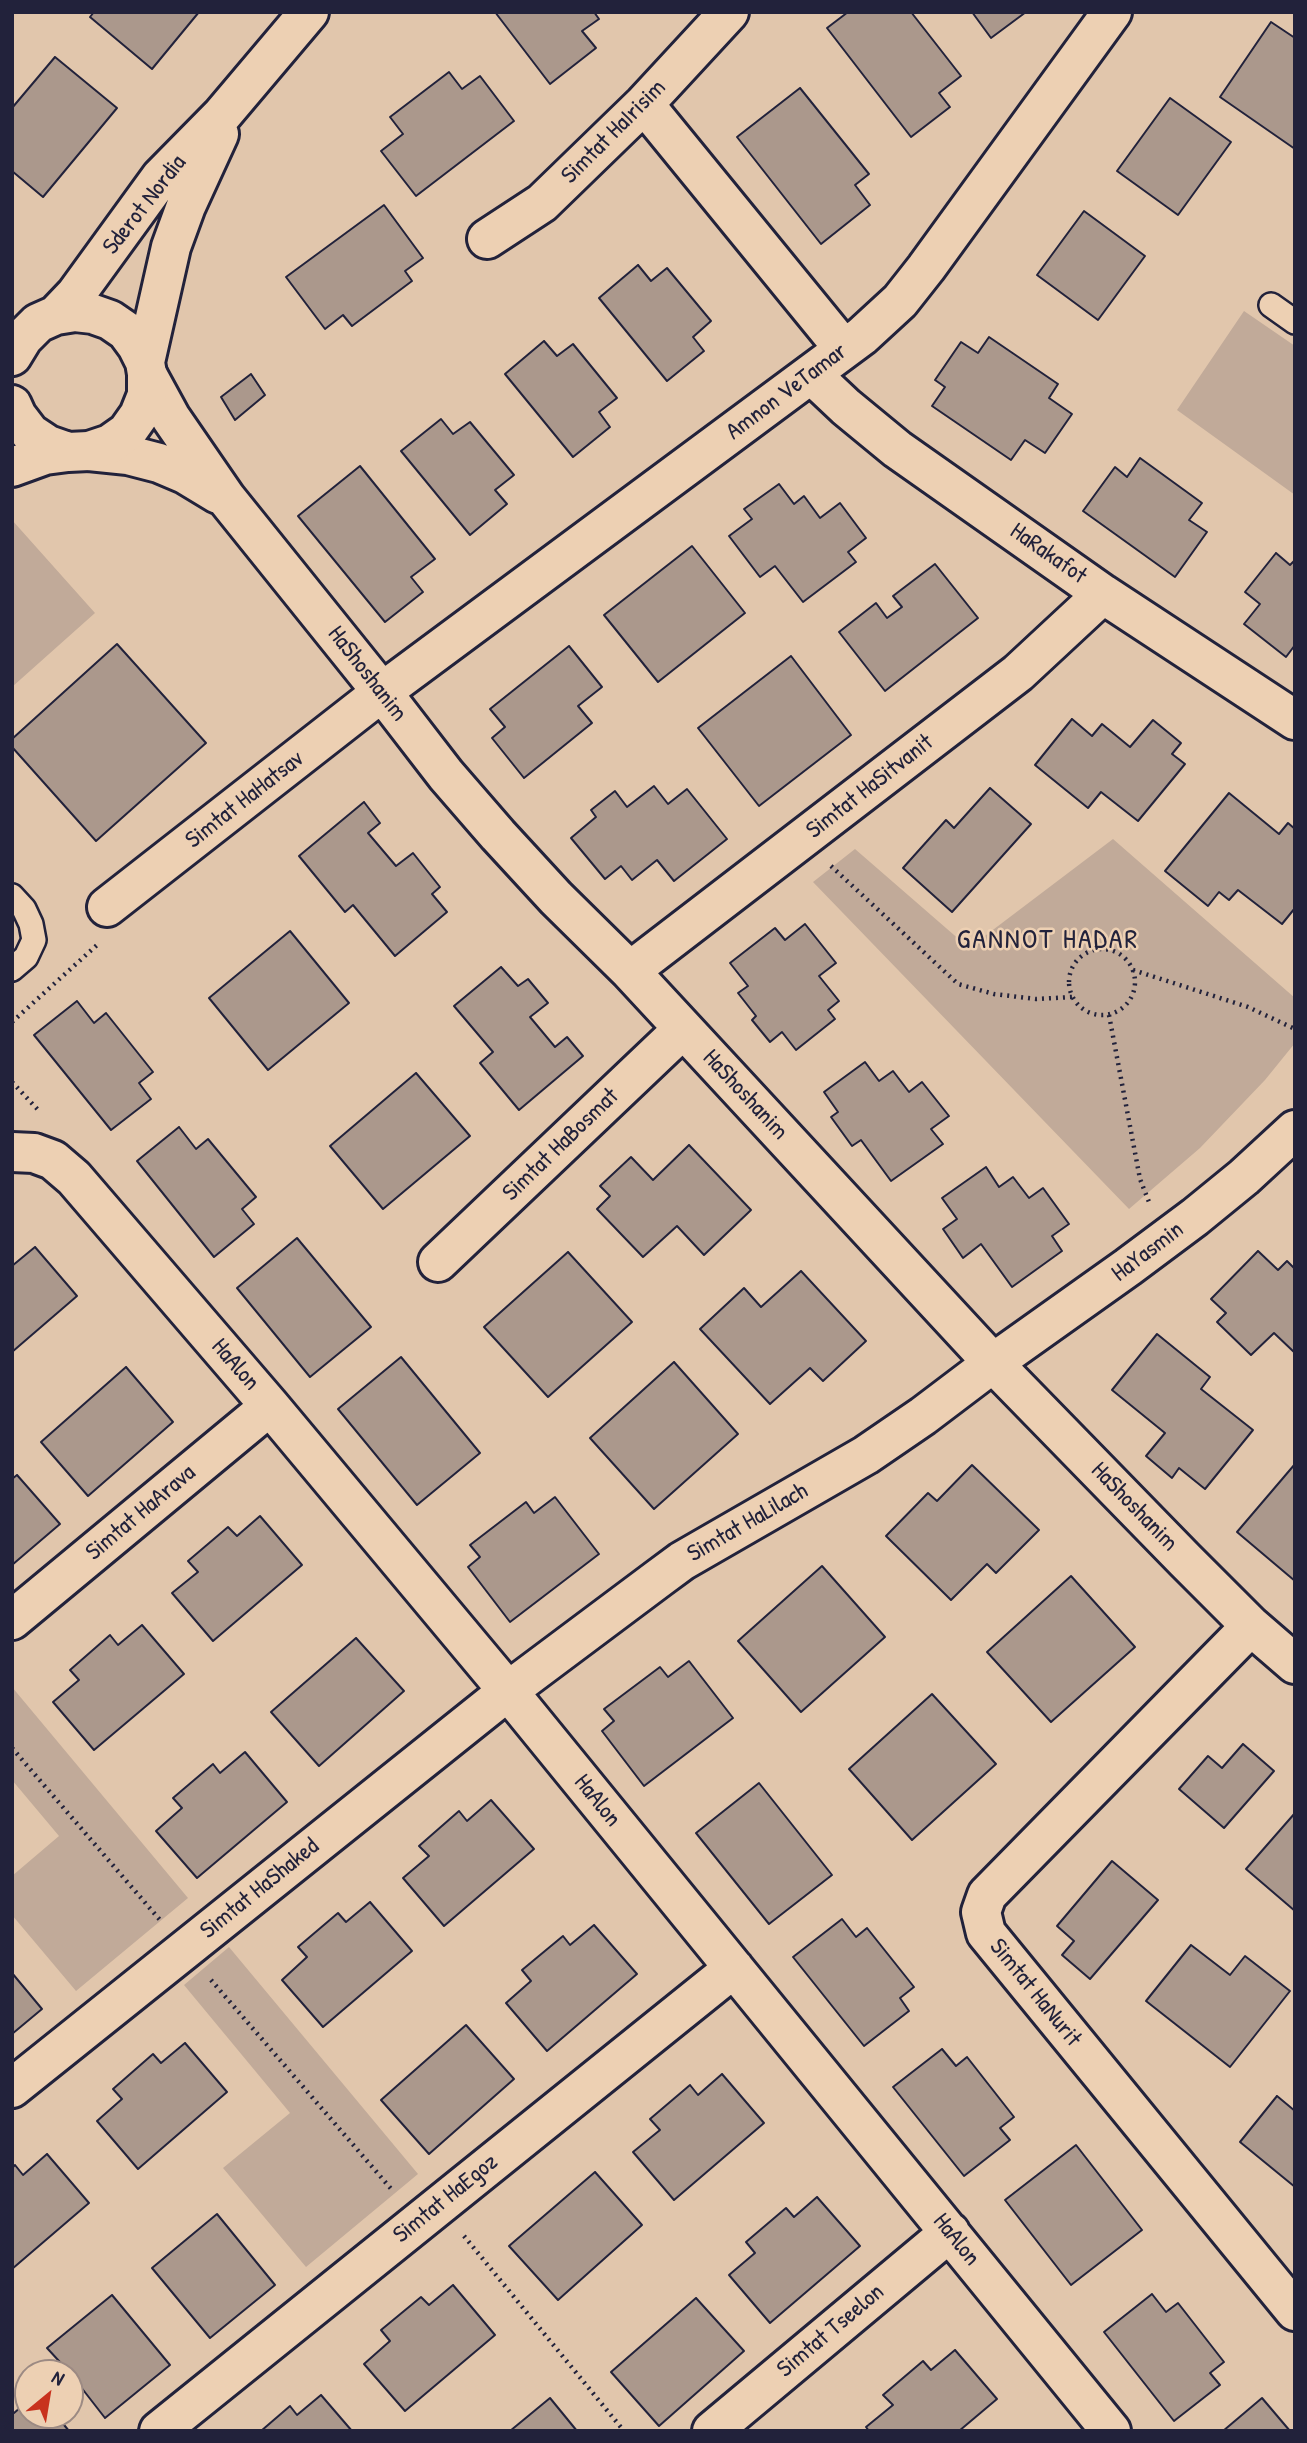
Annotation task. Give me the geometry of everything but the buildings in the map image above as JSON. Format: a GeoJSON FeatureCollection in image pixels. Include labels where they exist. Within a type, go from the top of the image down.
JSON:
{"type":"FeatureCollection","features":[{"type":"Feature","properties":{"kind":"street","name":"Sderot Nordia"},"geometry":{"type":"LineString","coordinates":[[12,356],[23,338],[38,323],[56,315],[76,294],[161,177],[237,97],[309,12]]}},
{"type":"Feature","properties":{"kind":"street","name":"Simtat HaIrisim"},"geometry":{"type":"LineString","coordinates":[[487,239],[542,203],[644,104],[729,12]]}},
{"type":"Feature","properties":{"kind":"street","name":"Amnon VeTamar"},"geometry":{"type":"LineString","coordinates":[[382,692],[811,374],[900,301],[1112,12]]}},
{"type":"Feature","properties":{"kind":"street","name":"Sderot Nordia"},"geometry":{"type":"LineString","coordinates":[[79,451],[110,444],[127,432],[139,415],[147,395],[146,368],[165,273],[178,227],[204,163],[237,97]]}},
{"type":"Feature","properties":{"kind":"street"},"geometry":{"type":"LineString","coordinates":[[644,104],[844,349]]}},
{"type":"Feature","properties":{"kind":"street","name":"HaShoshanim"},"geometry":{"type":"LineString","coordinates":[[56,315],[75,312],[93,314],[110,320],[125,331],[137,346],[171,418],[226,498],[446,775],[498,835],[556,898],[630,971],[993,1363],[1251,1626],[1295,1664]]}},
{"type":"Feature","properties":{"kind":"street","name":"HaRakafot"},"geometry":{"type":"LineString","coordinates":[[811,374],[897,449],[1103,594],[1295,720]]}},
{"type":"Feature","properties":{"kind":"street"},"geometry":{"type":"LineString","coordinates":[[12,405],[30,433],[48,445],[79,451]]}},
{"type":"Feature","properties":{"kind":"street"},"geometry":{"type":"LineString","coordinates":[[12,467],[44,455],[79,451]]}},
{"type":"Feature","properties":{"kind":"street","name":"HaShoshanim"},"geometry":{"type":"LineString","coordinates":[[79,451],[128,455],[159,463],[185,474],[226,498]]}},
{"type":"Feature","properties":{"kind":"street","name":"Simtat HaSitvanit"},"geometry":{"type":"LineString","coordinates":[[630,971],[1018,673],[1103,594]]}},
{"type":"Feature","properties":{"kind":"street","name":"Simtat HaHatsav"},"geometry":{"type":"LineString","coordinates":[[107,907],[382,692]]}},
{"type":"Feature","properties":{"kind":"street","name":"Simtat HaBosmat"},"geometry":{"type":"LineString","coordinates":[[438,1262],[683,1029]]}},
{"type":"Feature","properties":{"kind":"street","name":"HaYasmin"},"geometry":{"type":"LineString","coordinates":[[993,1363],[1170,1236],[1244,1177],[1295,1130]]}},
{"type":"Feature","properties":{"kind":"street","name":"HaAlon"},"geometry":{"type":"LineString","coordinates":[[12,1152],[34,1153],[53,1160],[74,1178],[270,1406],[508,1691],[1111,2431]]}},
{"type":"Feature","properties":{"kind":"street","name":"Simtat HaLilach"},"geometry":{"type":"LineString","coordinates":[[508,1691],[670,1569],[866,1455],[993,1363]]}},
{"type":"Feature","properties":{"kind":"street","name":"Simtat HaArava"},"geometry":{"type":"LineString","coordinates":[[12,1620],[270,1406]]}},
{"type":"Feature","properties":{"kind":"street","name":"Simtat HaNurit"},"geometry":{"type":"LineString","coordinates":[[1251,1626],[986,1895],[981,1912],[986,1933],[1295,2311]]}},
{"type":"Feature","properties":{"kind":"street","name":"Simtat HaShaked"},"geometry":{"type":"LineString","coordinates":[[12,2088],[508,1691]]}},
{"type":"Feature","properties":{"kind":"street","name":"Simtat HaEgoz"},"geometry":{"type":"LineString","coordinates":[[159,2431],[734,1968]]}},
{"type":"Feature","properties":{"kind":"street","name":"Simtat Tseelon"},"geometry":{"type":"LineString","coordinates":[[712,2431],[950,2232]]}},
{"type":"Feature","properties":{"kind":"lane"},"geometry":{"type":"LineString","coordinates":[[1271,305],[1295,322]]}},
{"type":"Feature","properties":{"kind":"lane"},"geometry":{"type":"LineString","coordinates":[[12,896],[24,909],[32,925],[34,940],[26,957],[12,969]]}},
{"type":"Feature","properties":{"kind":"path"},"geometry":{"type":"LineString","coordinates":[[802,839],[958,984],[993,995],[1036,999],[1072,997]]}},
{"type":"Feature","properties":{"kind":"path"},"geometry":{"type":"LineString","coordinates":[[12,1022],[108,935],[107,907]]}},
{"type":"Feature","properties":{"kind":"path"},"geometry":{"type":"LineString","coordinates":[[1108,950],[1118,953],[1127,960],[1133,970],[1134,992],[1128,1003],[1109,1015],[1087,1012],[1072,997],[1070,977],[1073,967],[1079,958],[1088,952],[1108,950]]}},
{"type":"Feature","properties":{"kind":"path"},"geometry":{"type":"LineString","coordinates":[[1133,970],[1248,1007],[1295,1029]]}},
{"type":"Feature","properties":{"kind":"path"},"geometry":{"type":"LineString","coordinates":[[1109,1015],[1140,1179],[1151,1206],[1170,1236]]}},
{"type":"Feature","properties":{"kind":"path"},"geometry":{"type":"LineString","coordinates":[[12,1748],[185,1949],[429,2213],[624,2431]]}},
{"type":"Feature","properties":{"kind":"shaded area"},"geometry":{"type":"Polygon","coordinates":[[[1244,311],[1295,346],[1295,495],[1177,410],[1244,311]]]}},
{"type":"Feature","properties":{"kind":"shaded area"},"geometry":{"type":"Polygon","coordinates":[[[12,520],[95,613],[12,687],[12,520]]]}},
{"type":"Feature","properties":{"kind":"shaded area"},"geometry":{"type":"Polygon","coordinates":[[[1113,839],[1295,998],[1295,1043],[1265,1080],[1200,1148],[1129,1209],[813,882],[855,849],[969,948],[1113,839]]]}},
{"type":"Feature","properties":{"kind":"shaded area"},"geometry":{"type":"Polygon","coordinates":[[[12,1687],[188,1898],[76,1991],[12,1915],[12,1876],[59,1836],[12,1780],[12,1687]]]}},
{"type":"Feature","properties":{"kind":"shaded area"},"geometry":{"type":"Polygon","coordinates":[[[229,1947],[418,2174],[306,2267],[223,2168],[290,2113],[184,1985],[229,1947]]]}},
{"type":"Feature","properties":{"kind":"district","name":"GANNOT HADAR"},"geometry":{"type":"Point","coordinates":[1048,941]}}]}
